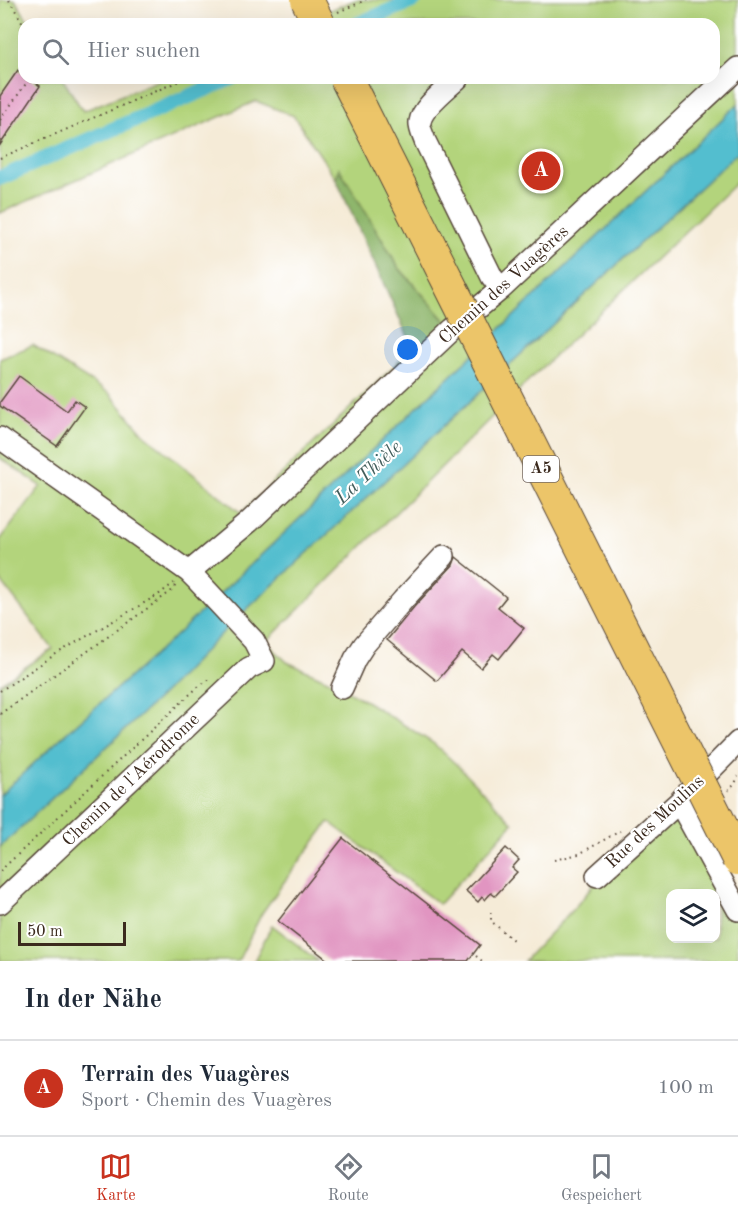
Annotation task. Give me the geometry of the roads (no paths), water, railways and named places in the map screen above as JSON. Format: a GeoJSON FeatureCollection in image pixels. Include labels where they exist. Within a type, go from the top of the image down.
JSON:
{"type":"FeatureCollection","features":[{"type":"Feature","properties":{"kind":"highway"},"geometry":{"type":"LineString","coordinates":[[307,0],[316,18]]}},
{"type":"Feature","properties":{"kind":"highway"},"geometry":{"type":"LineString","coordinates":[[331,0],[340,18]]}},
{"type":"Feature","properties":{"kind":"highway","name":"A5"},"geometry":{"type":"LineString","coordinates":[[348,84],[738,859]]}},
{"type":"Feature","properties":{"kind":"highway","name":"A5"},"geometry":{"type":"LineString","coordinates":[[372,84],[738,812]]}},
{"type":"Feature","properties":{"kind":"street","name":"Chemin des Vuagères"},"geometry":{"type":"LineString","coordinates":[[188,578],[453,329],[501,289],[738,68]]}},
{"type":"Feature","properties":{"kind":"street"},"geometry":{"type":"LineString","coordinates":[[452,84],[425,110],[420,129],[492,277],[501,289]]}},
{"type":"Feature","properties":{"kind":"street"},"geometry":{"type":"LineString","coordinates":[[0,438],[188,578]]}},
{"type":"Feature","properties":{"kind":"street"},"geometry":{"type":"LineString","coordinates":[[342,688],[364,645],[444,556]]}},
{"type":"Feature","properties":{"kind":"street","name":"Chemin de l'Aérodrome"},"geometry":{"type":"LineString","coordinates":[[0,903],[249,668],[264,661],[254,641],[188,578]]}},
{"type":"Feature","properties":{"kind":"street","name":"Rue des Moulins"},"geometry":{"type":"LineString","coordinates":[[597,876],[679,802],[738,742]]}},
{"type":"Feature","properties":{"kind":"street"},"geometry":{"type":"LineString","coordinates":[[679,802],[738,910]]}},
{"type":"Feature","properties":{"kind":"water","name":"La Thièle"},"geometry":{"type":"Polygon","coordinates":[[[738,104],[738,152],[232,623],[163,694],[0,847],[0,795],[169,642],[738,104]]]}},
{"type":"Feature","properties":{"kind":"waterway"},"geometry":{"type":"LineString","coordinates":[[372,18],[415,0]]}},
{"type":"Feature","properties":{"kind":"waterway"},"geometry":{"type":"LineString","coordinates":[[0,178],[218,84]]}},
{"type":"Feature","properties":{"kind":"place","name":"Terrain des Vuagères"},"geometry":{"type":"Point","coordinates":[541,171]}}]}
